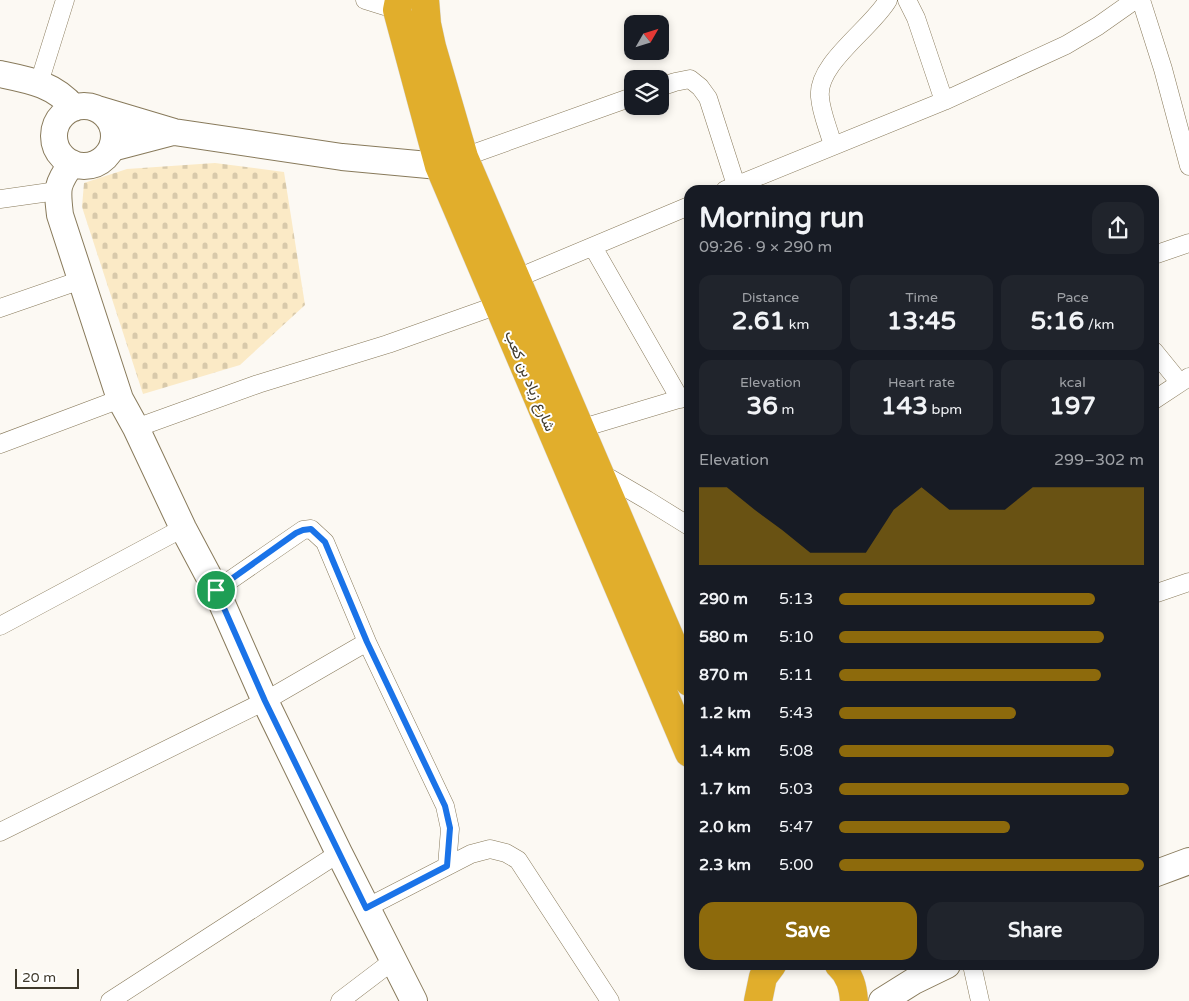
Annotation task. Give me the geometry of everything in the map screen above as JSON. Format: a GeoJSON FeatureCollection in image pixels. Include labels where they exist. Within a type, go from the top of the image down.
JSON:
{"type":"FeatureCollection","features":[{"type":"Feature","properties":{"kind":"highway","name":"شارع زياد بن كعب"},"geometry":{"type":"LineString","coordinates":[[425,0],[444,134]]}},
{"type":"Feature","properties":{"kind":"highway","name":"شارع زياد بن كعب"},"geometry":{"type":"LineString","coordinates":[[398,5],[444,134],[498,305],[684,741]]}},
{"type":"Feature","properties":{"kind":"highway","name":"شارع زياد بن كعب"},"geometry":{"type":"LineString","coordinates":[[452,162],[516,279],[597,472],[684,671]]}},
{"type":"Feature","properties":{"kind":"highway"},"geometry":{"type":"LineString","coordinates":[[758,1001],[763,977],[768,970]]}},
{"type":"Feature","properties":{"kind":"highway"},"geometry":{"type":"LineString","coordinates":[[845,970],[853,987],[854,1001]]}},
{"type":"Feature","properties":{"kind":"street"},"geometry":{"type":"LineString","coordinates":[[39,82],[65,0]]}},
{"type":"Feature","properties":{"kind":"street"},"geometry":{"type":"LineString","coordinates":[[365,0],[398,5]]}},
{"type":"Feature","properties":{"kind":"street"},"geometry":{"type":"LineString","coordinates":[[833,146],[820,97],[822,78],[835,60],[874,19],[888,0]]}},
{"type":"Feature","properties":{"kind":"street"},"geometry":{"type":"LineString","coordinates":[[907,0],[916,18],[944,101]]}},
{"type":"Feature","properties":{"kind":"street"},"geometry":{"type":"LineString","coordinates":[[737,185],[944,101],[1066,45],[1135,0]]}},
{"type":"Feature","properties":{"kind":"street"},"geometry":{"type":"LineString","coordinates":[[1141,0],[1163,69],[1189,166]]}},
{"type":"Feature","properties":{"kind":"street"},"geometry":{"type":"LineString","coordinates":[[0,74],[39,82],[86,108],[106,116],[112,126],[114,137],[112,148],[105,158],[95,164],[83,166],[72,163],[62,156],[56,146],[54,134],[57,123],[64,114],[86,108],[174,132],[342,157],[452,162],[624,100]]}},
{"type":"Feature","properties":{"kind":"street"},"geometry":{"type":"LineString","coordinates":[[669,84],[690,79],[700,87],[708,98],[729,185]]}},
{"type":"Feature","properties":{"kind":"street"},"geometry":{"type":"LineString","coordinates":[[112,148],[174,132]]}},
{"type":"Feature","properties":{"kind":"street"},"geometry":{"type":"LineString","coordinates":[[72,163],[63,176],[57,191],[60,215],[120,399],[136,428],[183,528],[216,590],[265,701],[366,908],[414,1001]]}},
{"type":"Feature","properties":{"kind":"street"},"geometry":{"type":"LineString","coordinates":[[0,199],[57,191]]}},
{"type":"Feature","properties":{"kind":"street"},"geometry":{"type":"LineString","coordinates":[[516,279],[684,208]]}},
{"type":"Feature","properties":{"kind":"street"},"geometry":{"type":"LineString","coordinates":[[1159,253],[1189,243]]}},
{"type":"Feature","properties":{"kind":"street"},"geometry":{"type":"LineString","coordinates":[[579,429],[684,398],[593,247]]}},
{"type":"Feature","properties":{"kind":"street"},"geometry":{"type":"LineString","coordinates":[[0,308],[81,280]]}},
{"type":"Feature","properties":{"kind":"street"},"geometry":{"type":"LineString","coordinates":[[136,428],[258,384],[388,344],[498,305]]}},
{"type":"Feature","properties":{"kind":"street"},"geometry":{"type":"LineString","coordinates":[[1159,357],[1184,380],[1159,397]]}},
{"type":"Feature","properties":{"kind":"street"},"geometry":{"type":"LineString","coordinates":[[0,444],[120,399]]}},
{"type":"Feature","properties":{"kind":"street"},"geometry":{"type":"LineString","coordinates":[[597,472],[684,523]]}},
{"type":"Feature","properties":{"kind":"street"},"geometry":{"type":"LineString","coordinates":[[0,626],[183,528]]}},
{"type":"Feature","properties":{"kind":"street"},"geometry":{"type":"LineString","coordinates":[[216,590],[296,533],[311,529],[325,542],[367,642],[445,806],[450,828],[447,866]]}},
{"type":"Feature","properties":{"kind":"street"},"geometry":{"type":"LineString","coordinates":[[1159,592],[1189,582]]}},
{"type":"Feature","properties":{"kind":"street"},"geometry":{"type":"LineString","coordinates":[[0,832],[265,701],[367,642]]}},
{"type":"Feature","properties":{"kind":"street"},"geometry":{"type":"LineString","coordinates":[[366,908],[471,854],[490,849],[506,853],[518,860],[610,1001]]}},
{"type":"Feature","properties":{"kind":"street"},"geometry":{"type":"LineString","coordinates":[[110,1001],[339,853]]}},
{"type":"Feature","properties":{"kind":"street"},"geometry":{"type":"LineString","coordinates":[[1159,872],[1189,861]]}},
{"type":"Feature","properties":{"kind":"street"},"geometry":{"type":"LineString","coordinates":[[340,1001],[394,960]]}},
{"type":"Feature","properties":{"kind":"street"},"geometry":{"type":"LineString","coordinates":[[882,1001],[914,981],[937,970]]}},
{"type":"Feature","properties":{"kind":"street"},"geometry":{"type":"LineString","coordinates":[[973,970],[980,1001]]}},
{"type":"Feature","properties":{"kind":"green space"},"geometry":{"type":"Polygon","coordinates":[[[215,163],[284,172],[305,305],[240,365],[143,394],[82,207],[84,183],[127,169],[215,163]]]}},
{"type":"Feature","properties":{"kind":"route"},"geometry":{"type":"LineString","coordinates":[[311,529],[325,542],[367,642],[445,806],[450,828],[447,866],[366,908],[265,701],[216,590],[296,533],[311,529]]}}]}
